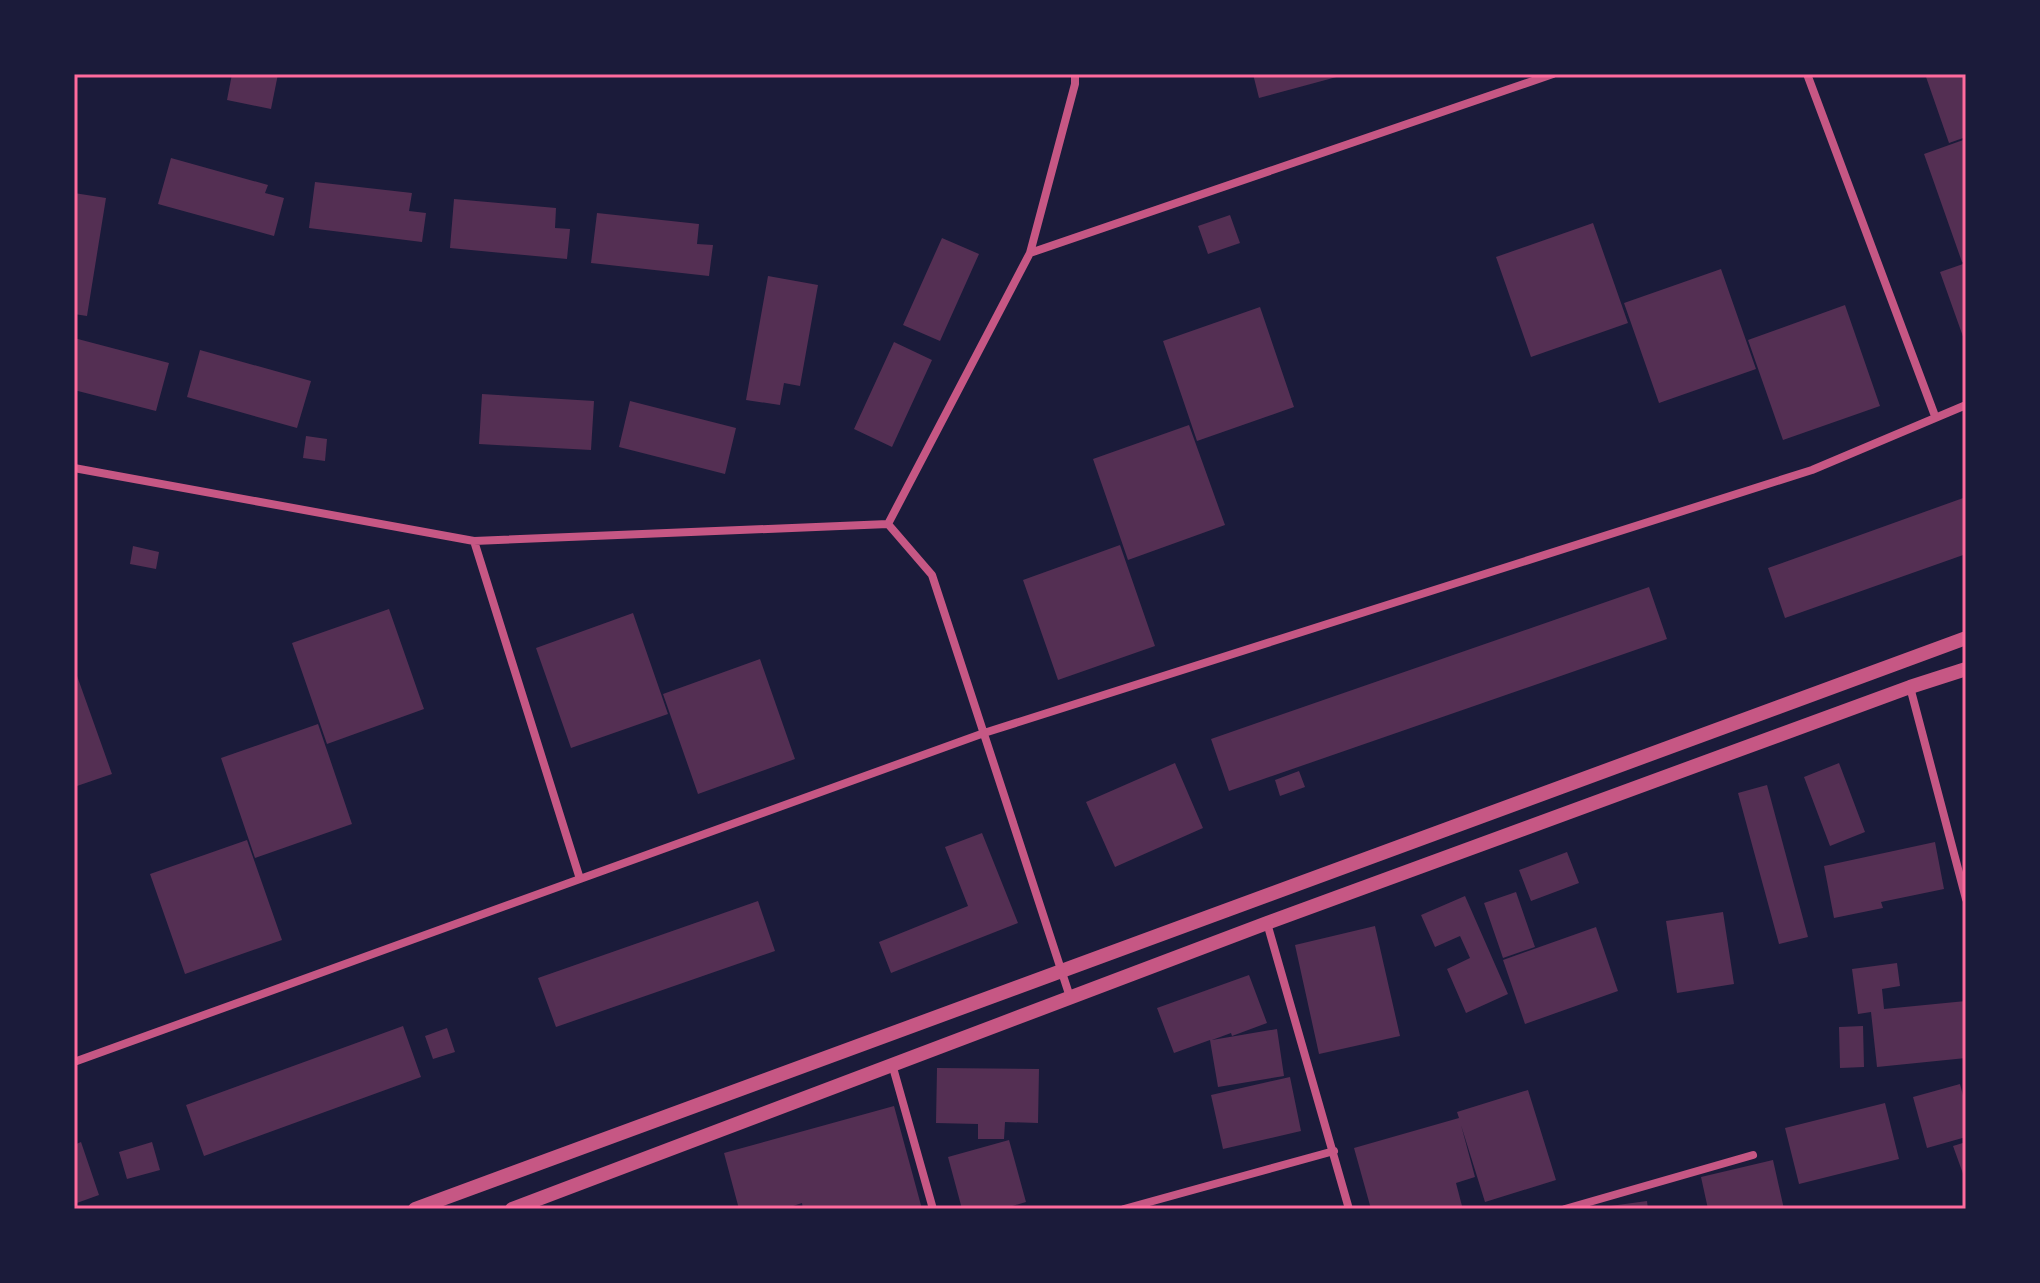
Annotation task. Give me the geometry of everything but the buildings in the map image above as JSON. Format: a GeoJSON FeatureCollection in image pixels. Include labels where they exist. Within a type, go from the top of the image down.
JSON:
{"type":"FeatureCollection","features":[{"type":"Feature","properties":{"kind":"street"},"geometry":{"type":"LineString","coordinates":[[888,524],[1030,253],[1075,84],[1075,74]]}},
{"type":"Feature","properties":{"kind":"street"},"geometry":{"type":"LineString","coordinates":[[1030,253],[1553,74]]}},
{"type":"Feature","properties":{"kind":"street"},"geometry":{"type":"LineString","coordinates":[[1807,74],[1935,416]]}},
{"type":"Feature","properties":{"kind":"street"},"geometry":{"type":"LineString","coordinates":[[74,1062],[984,733],[1812,470],[1966,405]]}},
{"type":"Feature","properties":{"kind":"street"},"geometry":{"type":"LineString","coordinates":[[74,468],[474,541],[888,524]]}},
{"type":"Feature","properties":{"kind":"street"},"geometry":{"type":"LineString","coordinates":[[888,524],[932,575],[1070,997]]}},
{"type":"Feature","properties":{"kind":"street"},"geometry":{"type":"LineString","coordinates":[[474,541],[580,879]]}},
{"type":"Feature","properties":{"kind":"street"},"geometry":{"type":"LineString","coordinates":[[415,1209],[1966,638]]}},
{"type":"Feature","properties":{"kind":"street"},"geometry":{"type":"LineString","coordinates":[[512,1209],[1267,923],[1966,669]]}},
{"type":"Feature","properties":{"kind":"street"},"geometry":{"type":"LineString","coordinates":[[1910,687],[1966,899]]}},
{"type":"Feature","properties":{"kind":"street"},"geometry":{"type":"LineString","coordinates":[[1267,923],[1349,1209]]}},
{"type":"Feature","properties":{"kind":"street"},"geometry":{"type":"LineString","coordinates":[[892,1064],[933,1209]]}},
{"type":"Feature","properties":{"kind":"street"},"geometry":{"type":"LineString","coordinates":[[1124,1209],[1334,1151]]}},
{"type":"Feature","properties":{"kind":"street"},"geometry":{"type":"LineString","coordinates":[[1565,1209],[1753,1155]]}},
{"type":"Feature","properties":{"kind":"street"},"geometry":{"type":"LineString","coordinates":[[465,1191],[467,1209]]}}]}
